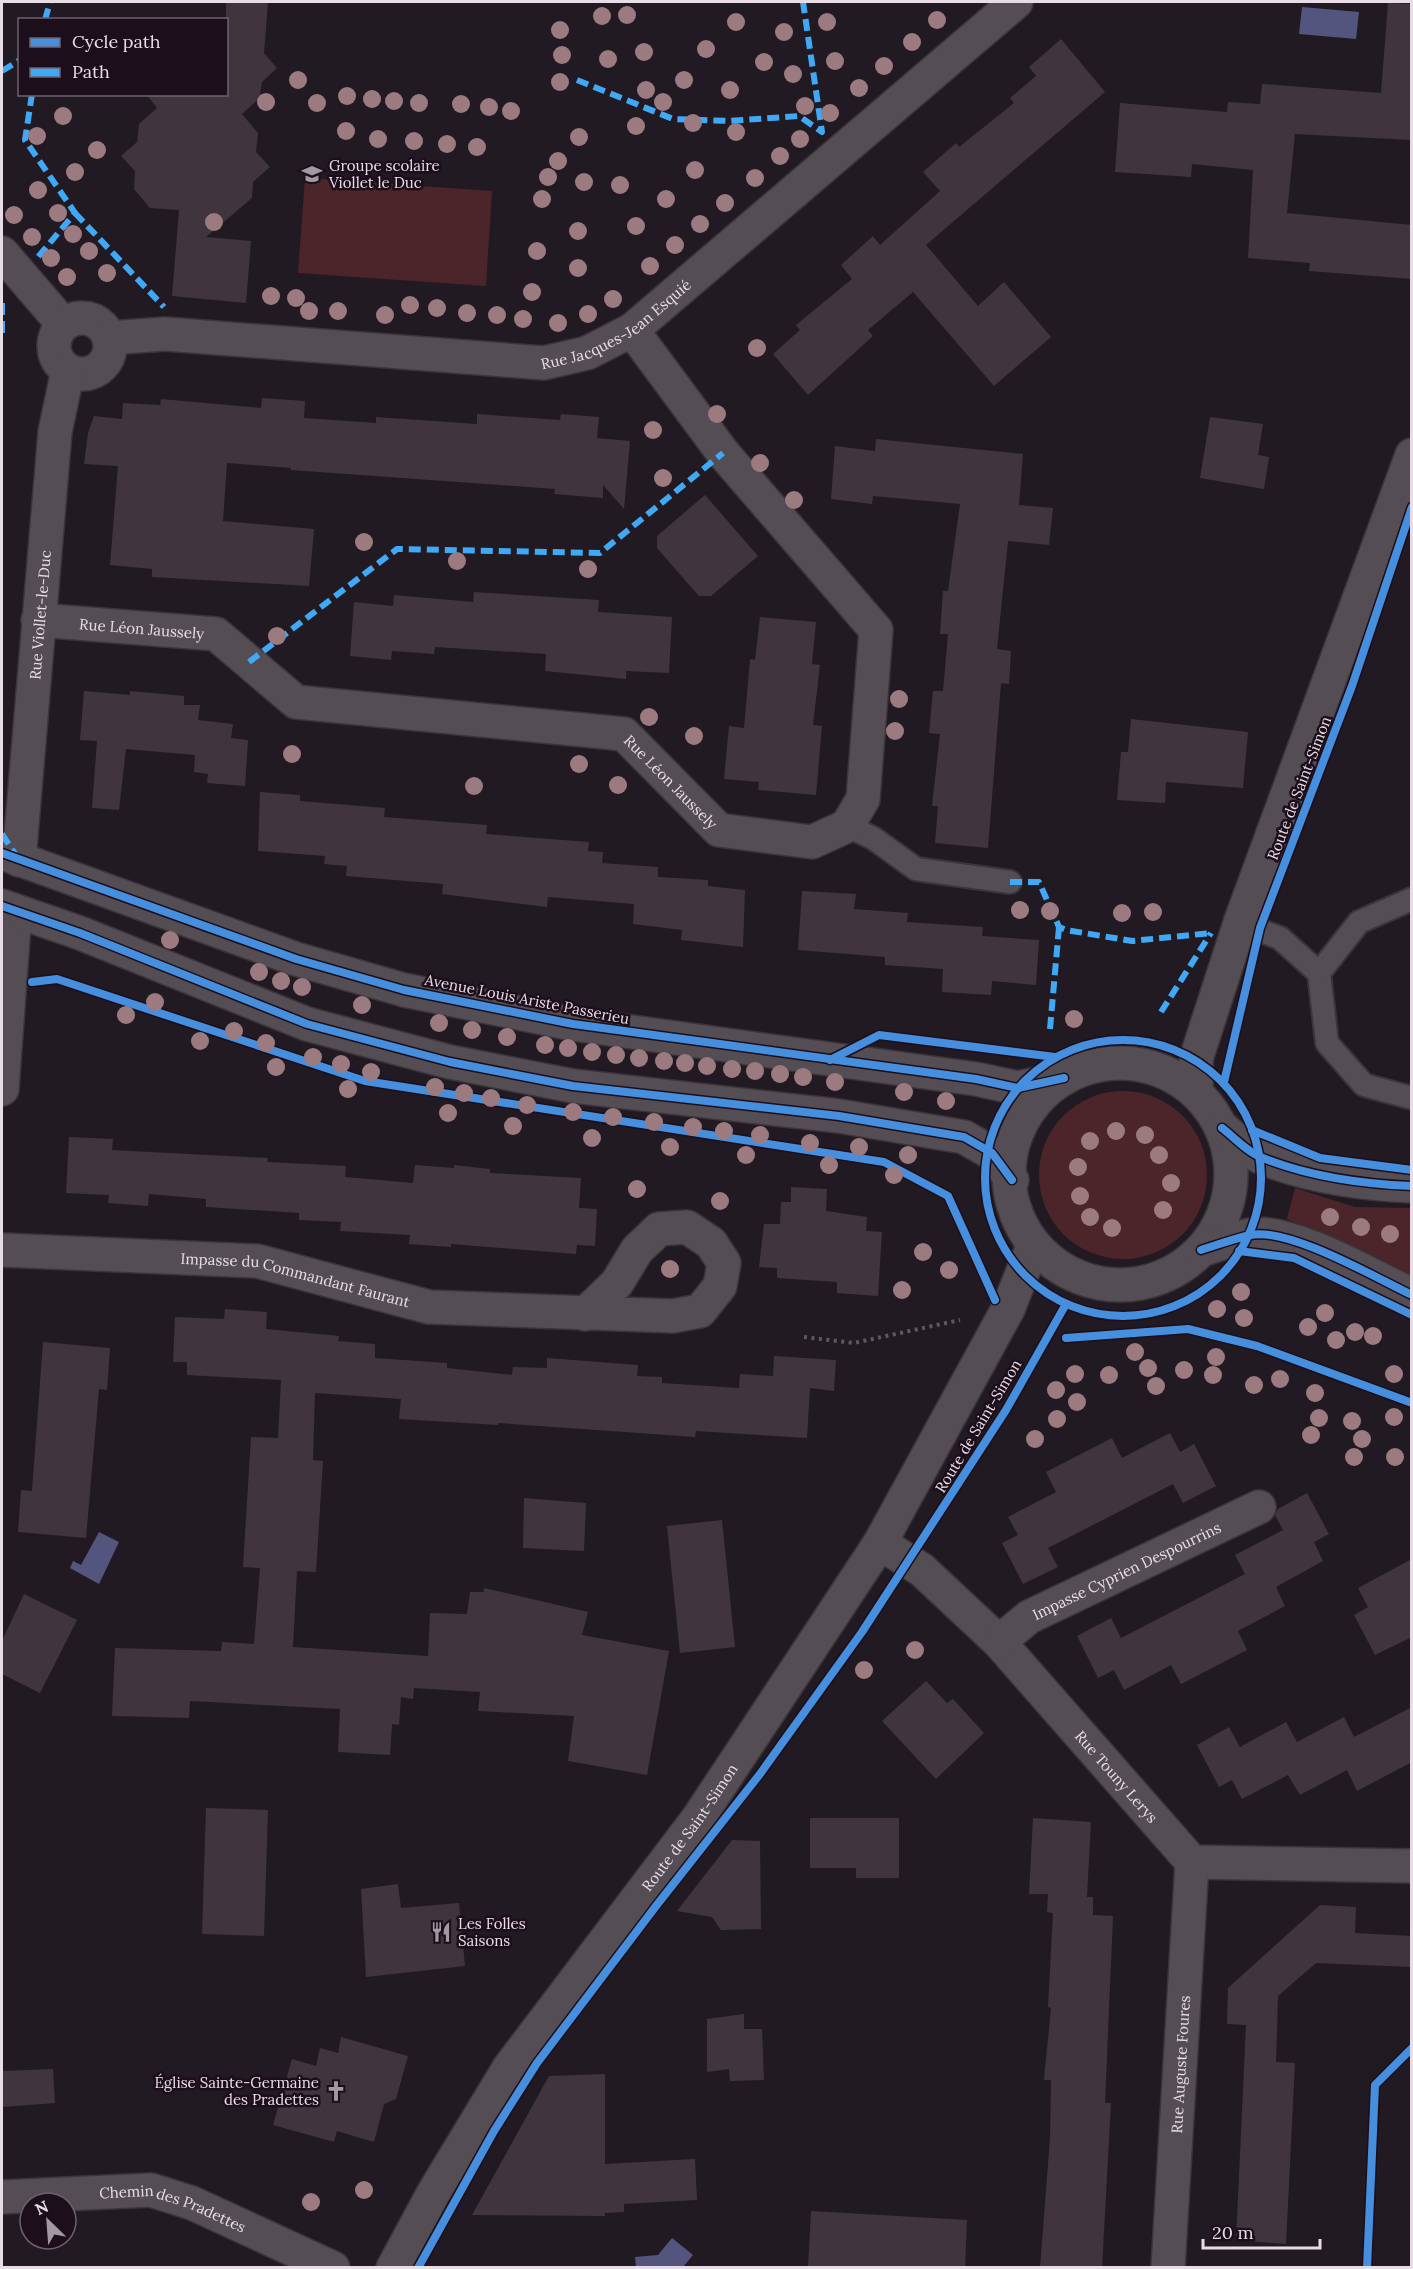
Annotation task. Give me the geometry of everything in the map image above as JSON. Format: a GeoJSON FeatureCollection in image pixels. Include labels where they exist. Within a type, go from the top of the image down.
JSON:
{"type":"FeatureCollection","features":[{"type":"Feature","properties":{"kind":"street","name":"Rue Jacques-Jean Esquié"},"geometry":{"type":"LineString","coordinates":[[109,338],[165,334],[544,363],[587,353],[632,330],[1016,2]]}},
{"type":"Feature","properties":{"kind":"street"},"geometry":{"type":"LineString","coordinates":[[2,254],[63,324]]}},
{"type":"Feature","properties":{"kind":"street"},"geometry":{"type":"LineString","coordinates":[[76,318],[90,318],[102,325],[109,338],[108,358],[99,368],[88,374],[68,370],[56,358],[53,349],[57,331],[63,324],[76,318]]}},
{"type":"Feature","properties":{"kind":"street"},"geometry":{"type":"LineString","coordinates":[[632,330],[723,453],[876,630],[863,799],[846,826]]}},
{"type":"Feature","properties":{"kind":"street","name":"Rue Viollet-le-Duc"},"geometry":{"type":"LineString","coordinates":[[2,1089],[10,856],[38,620],[55,432],[68,370]]}},
{"type":"Feature","properties":{"kind":"street","name":"Route de Saint-Simon"},"geometry":{"type":"LineString","coordinates":[[1196,1092],[1196,1059],[1240,922],[1412,455]]}},
{"type":"Feature","properties":{"kind":"street","name":"Rue Léon Jaussely"},"geometry":{"type":"LineString","coordinates":[[38,620],[216,634],[296,702],[624,734],[719,830],[812,842],[846,826]]}},
{"type":"Feature","properties":{"kind":"street","name":"Avenue Louis Ariste Passerieu"},"geometry":{"type":"LineString","coordinates":[[10,856],[296,959],[405,990],[573,1024],[975,1079],[1018,1088],[1064,1078]]}},
{"type":"Feature","properties":{"kind":"street"},"geometry":{"type":"LineString","coordinates":[[8,909],[80,933],[307,1024],[373,1042],[450,1062],[573,1086],[838,1116],[963,1137],[992,1153],[1012,1180]]}},
{"type":"Feature","properties":{"kind":"street"},"geometry":{"type":"LineString","coordinates":[[1222,1128],[1230,1153],[1232,1179],[1227,1205],[1220,1221],[1201,1250],[1170,1274],[1133,1285],[1086,1282],[1059,1267],[1033,1246],[1014,1209],[1013,1144],[1024,1118],[1041,1095],[1064,1078],[1107,1063],[1130,1063],[1153,1067],[1169,1074],[1196,1092],[1222,1128],[1261,1158],[1307,1171],[1387,1185],[1412,1186]]}},
{"type":"Feature","properties":{"kind":"street"},"geometry":{"type":"LineString","coordinates":[[1201,1250],[1250,1235],[1270,1235],[1298,1241],[1412,1295]]}},
{"type":"Feature","properties":{"kind":"street","name":"Route de Saint-Simon"},"geometry":{"type":"LineString","coordinates":[[393,2268],[434,2192],[509,2068],[699,1818],[880,1543],[1008,1309],[1033,1246]]}},
{"type":"Feature","properties":{"kind":"street","name":"Impasse du Commandant Faurant"},"geometry":{"type":"LineString","coordinates":[[2,1250],[257,1261],[429,1308],[585,1314]]}},
{"type":"Feature","properties":{"kind":"street","name":"Impasse Cyprien Despourrins"},"geometry":{"type":"LineString","coordinates":[[999,1642],[1029,1617],[1258,1507]]}},
{"type":"Feature","properties":{"kind":"street","name":"Rue Touny Lerys"},"geometry":{"type":"LineString","coordinates":[[880,1543],[922,1570],[999,1642],[1192,1862]]}},
{"type":"Feature","properties":{"kind":"street"},"geometry":{"type":"LineString","coordinates":[[1192,1862],[1412,1866]]}},
{"type":"Feature","properties":{"kind":"street","name":"Rue Auguste Foures"},"geometry":{"type":"LineString","coordinates":[[1168,2268],[1192,1862]]}},
{"type":"Feature","properties":{"kind":"street","name":"Chemin des Pradettes"},"geometry":{"type":"LineString","coordinates":[[2,2197],[151,2190],[192,2203],[333,2268]]}},
{"type":"Feature","properties":{"kind":"lane"},"geometry":{"type":"LineString","coordinates":[[846,826],[873,838],[916,869],[1010,882]]}},
{"type":"Feature","properties":{"kind":"lane"},"geometry":{"type":"LineString","coordinates":[[1319,973],[1359,922],[1412,899]]}},
{"type":"Feature","properties":{"kind":"lane"},"geometry":{"type":"LineString","coordinates":[[1240,922],[1280,938],[1319,973],[1328,1043],[1364,1085],[1412,1098]]}},
{"type":"Feature","properties":{"kind":"path"},"geometry":{"type":"LineString","coordinates":[[804,1337],[854,1343],[962,1319]]}},
{"type":"Feature","properties":{"kind":"shaded area"},"geometry":{"type":"Polygon","coordinates":[[[305,178],[492,191],[486,286],[298,273],[305,178]]]}},
{"type":"Feature","properties":{"kind":"shaded area"},"geometry":{"type":"Polygon","coordinates":[[[1123,1091],[1139,1092],[1155,1097],[1183,1115],[1201,1143],[1206,1159],[1206,1191],[1201,1207],[1183,1235],[1155,1253],[1139,1258],[1123,1259],[1107,1258],[1091,1253],[1063,1235],[1045,1207],[1040,1191],[1039,1175],[1040,1159],[1045,1143],[1063,1115],[1091,1097],[1107,1092],[1123,1091]]]}},
{"type":"Feature","properties":{"kind":"shaded area"},"geometry":{"type":"Polygon","coordinates":[[[1295,1188],[1355,1207],[1411,1208],[1411,1275],[1287,1219],[1295,1188]]]}},
{"type":"Feature","properties":{"kind":"water"},"geometry":{"type":"Polygon","coordinates":[[[1302,7],[1359,12],[1356,39],[1299,34],[1302,7]]]}},
{"type":"Feature","properties":{"kind":"water"},"geometry":{"type":"Polygon","coordinates":[[[99,1532],[119,1542],[99,1584],[70,1568],[73,1561],[81,1565],[99,1532]]]}},
{"type":"Feature","properties":{"kind":"water"},"geometry":{"type":"Polygon","coordinates":[[[672,2238],[693,2255],[683,2267],[636,2267],[635,2257],[658,2255],[672,2238]]]}},
{"type":"Feature","properties":{"kind":"building"},"geometry":{"type":"Polygon","coordinates":[[[226,2],[268,2],[264,53],[277,68],[262,82],[260,94],[264,94],[242,114],[258,133],[256,152],[270,167],[253,182],[252,198],[206,237],[251,241],[246,303],[172,296],[179,210],[150,208],[134,189],[135,171],[121,156],[137,142],[139,124],[157,108],[148,96],[228,96],[228,18],[226,18],[226,2]]]}},
{"type":"Feature","properties":{"kind":"building"},"geometry":{"type":"Polygon","coordinates":[[[1388,3],[1412,4],[1412,140],[1295,134],[1287,213],[1412,225],[1412,279],[1309,271],[1310,263],[1248,258],[1253,170],[1192,164],[1191,177],[1115,172],[1120,103],[1227,112],[1228,102],[1260,104],[1262,84],[1381,93],[1388,3]]]}},
{"type":"Feature","properties":{"kind":"building"},"geometry":{"type":"Polygon","coordinates":[[[1061,39],[1105,92],[926,245],[978,306],[1004,282],[1051,337],[994,386],[913,292],[868,330],[873,336],[808,395],[773,354],[800,330],[796,325],[852,279],[841,265],[873,236],[880,245],[940,191],[923,172],[956,143],[959,147],[1014,103],[1010,98],[1036,76],[1029,67],[1061,39]]]}},
{"type":"Feature","properties":{"kind":"building"},"geometry":{"type":"Polygon","coordinates":[[[262,398],[305,401],[304,418],[376,423],[376,417],[477,424],[477,414],[560,420],[561,414],[599,417],[597,438],[630,441],[624,509],[603,485],[603,498],[554,494],[555,489],[291,470],[291,468],[227,463],[223,521],[314,529],[309,586],[152,577],[152,569],[110,565],[118,466],[84,464],[88,433],[94,416],[122,419],[123,403],[160,405],[161,399],[261,408],[262,398]]]}},
{"type":"Feature","properties":{"kind":"building"},"geometry":{"type":"Polygon","coordinates":[[[1210,417],[1263,424],[1258,455],[1269,457],[1264,489],[1200,478],[1210,417]]]}},
{"type":"Feature","properties":{"kind":"building"},"geometry":{"type":"Polygon","coordinates":[[[876,439],[1023,454],[1019,505],[1053,508],[1049,545],[1008,541],[997,649],[1011,651],[1009,684],[1001,683],[988,848],[935,843],[938,806],[932,806],[940,734],[929,733],[933,691],[943,691],[948,634],[940,634],[943,591],[948,591],[960,504],[873,496],[872,504],[831,499],[835,446],[875,451],[876,439]]]}},
{"type":"Feature","properties":{"kind":"building"},"geometry":{"type":"Polygon","coordinates":[[[705,495],[758,556],[711,596],[699,596],[657,548],[657,536],[705,495]]]}},
{"type":"Feature","properties":{"kind":"building"},"geometry":{"type":"Polygon","coordinates":[[[474,592],[599,600],[598,612],[672,617],[669,673],[626,671],[626,679],[545,671],[546,654],[435,647],[434,654],[392,651],[391,660],[350,656],[354,602],[393,606],[394,595],[473,602],[474,592]]]}},
{"type":"Feature","properties":{"kind":"building"},"geometry":{"type":"Polygon","coordinates":[[[760,617],[816,622],[812,664],[820,665],[813,725],[822,726],[816,795],[758,790],[759,782],[724,779],[729,726],[744,728],[750,659],[755,660],[760,617]]]}},
{"type":"Feature","properties":{"kind":"building"},"geometry":{"type":"Polygon","coordinates":[[[84,691],[130,695],[130,691],[184,696],[184,705],[200,705],[198,720],[233,724],[231,738],[248,740],[245,786],[207,783],[208,774],[194,772],[195,755],[126,749],[119,810],[92,808],[97,741],[80,740],[84,691]]]}},
{"type":"Feature","properties":{"kind":"building"},"geometry":{"type":"Polygon","coordinates":[[[1131,719],[1248,732],[1243,788],[1166,782],[1165,803],[1117,800],[1121,752],[1128,752],[1131,719]]]}},
{"type":"Feature","properties":{"kind":"building"},"geometry":{"type":"Polygon","coordinates":[[[260,792],[300,795],[300,801],[385,808],[384,817],[487,825],[486,834],[589,842],[588,851],[603,852],[602,863],[658,867],[658,877],[708,880],[708,886],[745,890],[743,947],[681,940],[682,930],[633,924],[634,904],[548,897],[547,907],[442,894],[443,884],[346,876],[347,866],[324,864],[325,856],[258,851],[260,792]]]}},
{"type":"Feature","properties":{"kind":"building"},"geometry":{"type":"Polygon","coordinates":[[[802,891],[856,894],[854,909],[908,913],[907,922],[983,927],[982,936],[1039,940],[1036,985],[992,981],[991,995],[942,992],[943,969],[885,965],[885,957],[798,950],[802,891]]]}},
{"type":"Feature","properties":{"kind":"building"},"geometry":{"type":"Polygon","coordinates":[[[69,1137],[113,1139],[112,1150],[268,1158],[267,1162],[346,1166],[345,1177],[413,1183],[415,1165],[454,1168],[454,1165],[490,1169],[490,1173],[581,1178],[579,1208],[597,1209],[595,1246],[577,1245],[576,1254],[451,1244],[451,1247],[409,1244],[410,1235],[340,1231],[341,1222],[299,1220],[299,1213],[206,1207],[206,1199],[149,1194],[148,1206],[108,1203],[109,1195],[66,1193],[69,1137]]]}},
{"type":"Feature","properties":{"kind":"building"},"geometry":{"type":"Polygon","coordinates":[[[791,1187],[827,1189],[826,1211],[867,1217],[866,1231],[882,1232],[878,1296],[837,1293],[837,1282],[777,1278],[777,1268],[759,1267],[764,1224],[780,1224],[781,1202],[791,1202],[791,1187]]]}},
{"type":"Feature","properties":{"kind":"building"},"geometry":{"type":"Polygon","coordinates":[[[225,1309],[267,1312],[266,1329],[339,1336],[338,1341],[375,1344],[375,1358],[447,1363],[447,1368],[512,1375],[513,1367],[547,1368],[547,1358],[638,1365],[637,1376],[662,1377],[662,1383],[739,1388],[740,1374],[773,1376],[774,1356],[836,1360],[834,1391],[810,1388],[807,1438],[696,1431],[695,1437],[498,1423],[498,1425],[399,1419],[401,1399],[315,1393],[313,1460],[323,1461],[316,1572],[297,1571],[293,1647],[428,1656],[430,1613],[467,1614],[470,1592],[484,1592],[484,1588],[588,1612],[582,1635],[669,1651],[647,1775],[568,1761],[574,1716],[478,1711],[480,1692],[414,1688],[413,1699],[401,1697],[399,1725],[392,1724],[390,1755],[338,1752],[340,1709],[190,1701],[189,1718],[112,1716],[115,1648],[221,1651],[222,1642],[254,1644],[260,1568],[243,1567],[251,1437],[278,1438],[281,1380],[187,1375],[187,1362],[173,1362],[175,1317],[224,1319],[225,1309]]]}},
{"type":"Feature","properties":{"kind":"building"},"geometry":{"type":"Polygon","coordinates":[[[43,1342],[110,1348],[107,1390],[99,1389],[86,1538],[18,1532],[21,1490],[32,1491],[43,1342]]]}},
{"type":"Feature","properties":{"kind":"building"},"geometry":{"type":"Polygon","coordinates":[[[1170,1433],[1180,1452],[1194,1444],[1216,1486],[1183,1503],[1173,1484],[1048,1548],[1058,1567],[1023,1584],[1002,1543],[1018,1535],[1008,1517],[1056,1492],[1046,1472],[1112,1438],[1122,1458],[1170,1433]]]}},
{"type":"Feature","properties":{"kind":"building"},"geometry":{"type":"Polygon","coordinates":[[[1307,1493],[1329,1534],[1314,1542],[1323,1561],[1276,1587],[1285,1606],[1238,1631],[1247,1650],[1181,1684],[1171,1665],[1124,1690],[1114,1670],[1098,1678],[1077,1636],[1111,1618],[1121,1638],[1245,1574],[1235,1555],[1283,1530],[1275,1515],[1278,1509],[1307,1493]]]}},
{"type":"Feature","properties":{"kind":"building"},"geometry":{"type":"Polygon","coordinates":[[[524,1498],[586,1503],[584,1551],[523,1548],[524,1498]]]}},
{"type":"Feature","properties":{"kind":"building"},"geometry":{"type":"Polygon","coordinates":[[[722,1520],[735,1647],[680,1653],[667,1526],[722,1520]]]}},
{"type":"Feature","properties":{"kind":"building"},"geometry":{"type":"Polygon","coordinates":[[[1412,1559],[1412,1637],[1375,1655],[1354,1615],[1368,1607],[1358,1588],[1412,1559]]]}},
{"type":"Feature","properties":{"kind":"building"},"geometry":{"type":"Polygon","coordinates":[[[24,1594],[77,1620],[40,1693],[2,1674],[2,1641],[24,1594]]]}},
{"type":"Feature","properties":{"kind":"building"},"geometry":{"type":"Polygon","coordinates":[[[926,1681],[947,1703],[953,1699],[984,1733],[936,1779],[882,1721],[926,1681]]]}},
{"type":"Feature","properties":{"kind":"building"},"geometry":{"type":"Polygon","coordinates":[[[1412,1707],[1412,1762],[1357,1791],[1347,1770],[1300,1795],[1288,1775],[1242,1799],[1232,1780],[1219,1787],[1197,1745],[1229,1727],[1240,1747],[1286,1722],[1297,1742],[1344,1717],[1354,1737],[1412,1707]]]}},
{"type":"Feature","properties":{"kind":"building"},"geometry":{"type":"Polygon","coordinates":[[[206,1808],[268,1810],[264,1936],[202,1934],[206,1808]]]}},
{"type":"Feature","properties":{"kind":"building"},"geometry":{"type":"Polygon","coordinates":[[[810,1818],[899,1818],[899,1878],[856,1878],[856,1868],[810,1868],[810,1818]]]}},
{"type":"Feature","properties":{"kind":"building"},"geometry":{"type":"Polygon","coordinates":[[[1033,1818],[1091,1822],[1087,1897],[1093,1897],[1093,1915],[1113,1916],[1105,2103],[1111,2103],[1102,2268],[1040,2268],[1050,2138],[1051,2080],[1044,2080],[1051,2008],[1048,2007],[1053,1913],[1047,1912],[1048,1894],[1029,1894],[1033,1818]]]}},
{"type":"Feature","properties":{"kind":"building"},"geometry":{"type":"Polygon","coordinates":[[[732,1840],[760,1841],[761,1929],[721,1930],[712,1917],[677,1911],[732,1840]]]}},
{"type":"Feature","properties":{"kind":"building"},"geometry":{"type":"Polygon","coordinates":[[[398,1884],[401,1908],[459,1903],[465,1966],[366,1977],[361,1889],[398,1884]]]}},
{"type":"Feature","properties":{"kind":"building"},"geometry":{"type":"Polygon","coordinates":[[[1320,1905],[1356,1907],[1355,1933],[1412,1936],[1412,1967],[1316,1963],[1278,1996],[1276,2062],[1295,2063],[1286,2244],[1236,2240],[1246,2025],[1227,2024],[1228,1988],[1320,1905]]]}},
{"type":"Feature","properties":{"kind":"building"},"geometry":{"type":"Polygon","coordinates":[[[744,2014],[744,2029],[762,2029],[764,2080],[730,2081],[729,2069],[707,2072],[707,2019],[744,2014]]]}},
{"type":"Feature","properties":{"kind":"building","name":"Église Sainte-Germaine des Pradettes"},"geometry":{"type":"Polygon","coordinates":[[[341,2037],[408,2056],[396,2099],[384,2104],[374,2142],[337,2131],[334,2142],[273,2125],[292,2059],[316,2066],[320,2048],[338,2053],[341,2037]]]}},
{"type":"Feature","properties":{"kind":"building"},"geometry":{"type":"Polygon","coordinates":[[[53,2069],[55,2103],[2,2107],[2,2071],[53,2069]]]}},
{"type":"Feature","properties":{"kind":"building"},"geometry":{"type":"Polygon","coordinates":[[[605,2074],[605,2164],[695,2159],[697,2200],[624,2204],[624,2212],[605,2213],[605,2216],[472,2215],[549,2076],[605,2074]]]}},
{"type":"Feature","properties":{"kind":"building"},"geometry":{"type":"Polygon","coordinates":[[[811,2211],[967,2220],[965,2268],[808,2268],[811,2211]]]}},
{"type":"Feature","properties":{"kind":"marked path"},"geometry":{"type":"LineString","coordinates":[[46,18],[50,2]]}},
{"type":"Feature","properties":{"kind":"marked path"},"geometry":{"type":"LineString","coordinates":[[577,80],[673,119],[729,121],[799,116],[822,132],[803,2]]}},
{"type":"Feature","properties":{"kind":"marked path"},"geometry":{"type":"LineString","coordinates":[[2,71],[18,61]]}},
{"type":"Feature","properties":{"kind":"marked path"},"geometry":{"type":"LineString","coordinates":[[32,96],[25,140],[75,213],[38,257]]}},
{"type":"Feature","properties":{"kind":"marked path"},"geometry":{"type":"LineString","coordinates":[[75,213],[164,307]]}},
{"type":"Feature","properties":{"kind":"marked path"},"geometry":{"type":"LineString","coordinates":[[2,303],[2,333]]}},
{"type":"Feature","properties":{"kind":"marked path"},"geometry":{"type":"LineString","coordinates":[[249,662],[397,549],[600,553],[723,453]]}},
{"type":"Feature","properties":{"kind":"marked path"},"geometry":{"type":"LineString","coordinates":[[2,834],[17,857]]}},
{"type":"Feature","properties":{"kind":"marked path"},"geometry":{"type":"LineString","coordinates":[[1010,882],[1039,882],[1059,927],[1066,930],[1132,941],[1211,933]]}},
{"type":"Feature","properties":{"kind":"marked path"},"geometry":{"type":"LineString","coordinates":[[1050,1029],[1059,927]]}},
{"type":"Feature","properties":{"kind":"marked path"},"geometry":{"type":"LineString","coordinates":[[1161,1012],[1211,933]]}},
{"type":"Feature","properties":{"kind":"cycle path"},"geometry":{"type":"LineString","coordinates":[[1224,1082],[1260,928],[1352,686],[1412,507]]}},
{"type":"Feature","properties":{"kind":"cycle path"},"geometry":{"type":"LineString","coordinates":[[2,853],[296,959],[404,990],[573,1024],[976,1079],[1018,1088],[1064,1078]]}},
{"type":"Feature","properties":{"kind":"cycle path"},"geometry":{"type":"LineString","coordinates":[[2,906],[80,933],[307,1024],[450,1062],[573,1086],[839,1116],[964,1137],[992,1153],[1012,1180]]}},
{"type":"Feature","properties":{"kind":"cycle path"},"geometry":{"type":"LineString","coordinates":[[32,982],[57,979],[365,1081],[884,1162],[948,1196],[995,1300]]}},
{"type":"Feature","properties":{"kind":"cycle path"},"geometry":{"type":"LineString","coordinates":[[830,1060],[879,1035],[1055,1057]]}},
{"type":"Feature","properties":{"kind":"cycle path"},"geometry":{"type":"LineString","coordinates":[[1123,1040],[1150,1043],[1176,1051],[1200,1063],[1220,1081],[1238,1101],[1250,1125],[1258,1151],[1261,1178],[1258,1205],[1250,1231],[1238,1255],[1220,1275],[1200,1293],[1176,1305],[1150,1313],[1123,1316],[1096,1313],[1070,1305],[1046,1293],[1026,1275],[1008,1255],[996,1231],[988,1205],[985,1178],[988,1151],[996,1125],[1008,1101],[1026,1081],[1046,1063],[1070,1051],[1096,1043],[1123,1040]]}},
{"type":"Feature","properties":{"kind":"cycle path"},"geometry":{"type":"LineString","coordinates":[[1222,1128],[1252,1152],[1298,1170],[1336,1178],[1412,1186]]}},
{"type":"Feature","properties":{"kind":"cycle path"},"geometry":{"type":"LineString","coordinates":[[1252,1130],[1320,1158],[1412,1170]]}},
{"type":"Feature","properties":{"kind":"cycle path"},"geometry":{"type":"LineString","coordinates":[[1201,1250],[1250,1235],[1286,1238],[1331,1255],[1412,1295]]}},
{"type":"Feature","properties":{"kind":"cycle path"},"geometry":{"type":"LineString","coordinates":[[1239,1251],[1294,1258],[1412,1315]]}},
{"type":"Feature","properties":{"kind":"cycle path"},"geometry":{"type":"LineString","coordinates":[[418,2268],[494,2131],[537,2063],[760,1774],[862,1632],[1006,1410],[1066,1304]]}},
{"type":"Feature","properties":{"kind":"cycle path"},"geometry":{"type":"LineString","coordinates":[[1066,1338],[1188,1329],[1257,1346],[1412,1403]]}},
{"type":"Feature","properties":{"kind":"cycle path"},"geometry":{"type":"LineString","coordinates":[[1367,2268],[1375,2085],[1412,2048]]}},
{"type":"Feature","properties":{"kind":"place","name":"Groupe scolaire Viollet le Duc"},"geometry":{"type":"Point","coordinates":[312,174]}},
{"type":"Feature","properties":{"kind":"place","name":"Les Folles Saisons"},"geometry":{"type":"Point","coordinates":[441,1932]}},
{"type":"Feature","properties":{"kind":"place","name":"Église Sainte-Germaine des Pradettes"},"geometry":{"type":"Point","coordinates":[336,2091]}}]}
